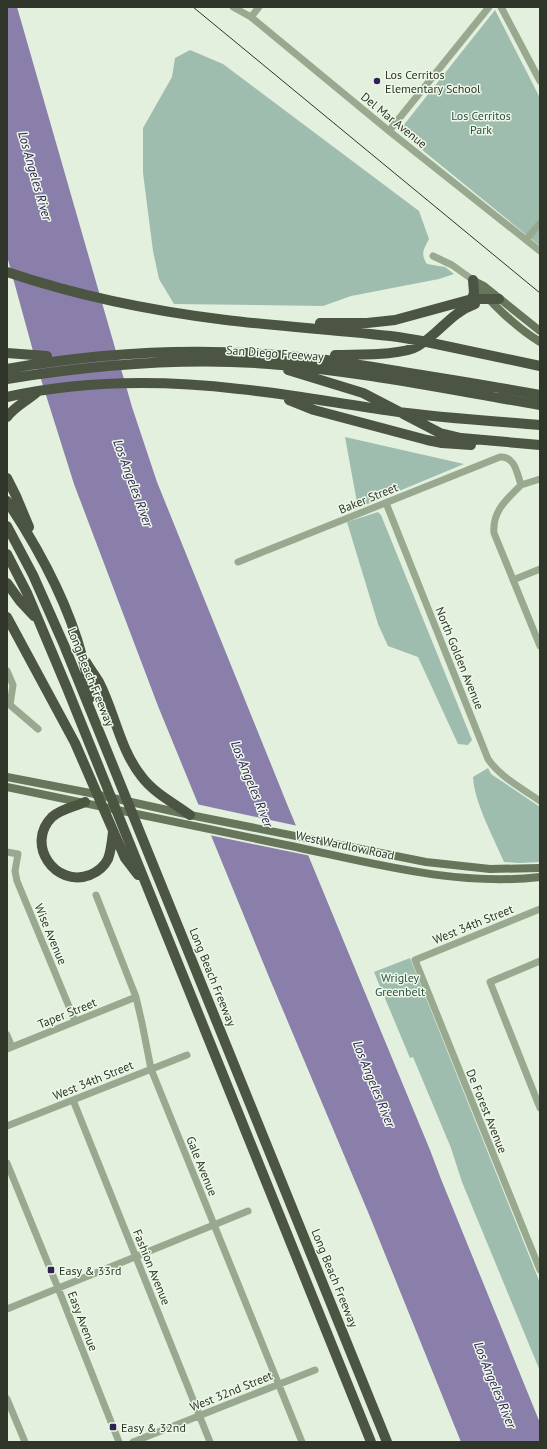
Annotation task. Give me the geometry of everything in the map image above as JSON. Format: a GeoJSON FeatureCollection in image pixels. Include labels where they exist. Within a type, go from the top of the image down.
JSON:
{"type":"FeatureCollection","features":[{"type":"Feature","properties":{"kind":"highway"},"geometry":{"type":"LineString","coordinates":[[7,272],[45,284],[97,297],[178,313],[226,320],[398,337],[540,366]]}},
{"type":"Feature","properties":{"kind":"highway"},"geometry":{"type":"LineString","coordinates":[[335,355],[399,352],[414,349],[471,302],[474,293],[473,280]]}},
{"type":"Feature","properties":{"kind":"highway"},"geometry":{"type":"LineString","coordinates":[[296,327],[316,323],[367,323],[395,320],[471,302],[494,299]]}},
{"type":"Feature","properties":{"kind":"highway","name":"San Diego Freeway"},"geometry":{"type":"LineString","coordinates":[[7,379],[238,346],[335,355],[540,388]]}},
{"type":"Feature","properties":{"kind":"highway","name":"San Diego Freeway"},"geometry":{"type":"LineString","coordinates":[[7,363],[47,356],[130,347],[267,364],[356,373],[540,405]]}},
{"type":"Feature","properties":{"kind":"highway"},"geometry":{"type":"LineString","coordinates":[[7,372],[88,361],[227,352],[299,356],[540,395]]}},
{"type":"Feature","properties":{"kind":"highway"},"geometry":{"type":"LineString","coordinates":[[7,353],[47,356]]}},
{"type":"Feature","properties":{"kind":"highway"},"geometry":{"type":"LineString","coordinates":[[7,369],[92,357],[126,354],[244,356],[336,365],[540,398]]}},
{"type":"Feature","properties":{"kind":"highway"},"geometry":{"type":"LineString","coordinates":[[267,364],[363,393],[440,433],[466,438],[540,446]]}},
{"type":"Feature","properties":{"kind":"highway"},"geometry":{"type":"LineString","coordinates":[[8,397],[73,386],[163,383],[242,389],[439,416],[540,425]]}},
{"type":"Feature","properties":{"kind":"highway"},"geometry":{"type":"LineString","coordinates":[[10,414],[38,391]]}},
{"type":"Feature","properties":{"kind":"highway"},"geometry":{"type":"LineString","coordinates":[[274,394],[314,410],[427,440],[461,445],[540,446]]}},
{"type":"Feature","properties":{"kind":"highway"},"geometry":{"type":"LineString","coordinates":[[7,478],[16,496],[38,551]]}},
{"type":"Feature","properties":{"kind":"highway"},"geometry":{"type":"LineString","coordinates":[[7,501],[38,551],[58,589],[82,656],[95,722]]}},
{"type":"Feature","properties":{"kind":"highway","name":"Long Beach Freeway"},"geometry":{"type":"LineString","coordinates":[[7,526],[48,607],[387,1442]]}},
{"type":"Feature","properties":{"kind":"highway"},"geometry":{"type":"LineString","coordinates":[[7,554],[27,592],[67,688],[371,1442]]}},
{"type":"Feature","properties":{"kind":"highway"},"geometry":{"type":"LineString","coordinates":[[7,584],[20,601],[38,620]]}},
{"type":"Feature","properties":{"kind":"highway"},"geometry":{"type":"LineString","coordinates":[[7,617],[75,744],[125,858],[146,884]]}},
{"type":"Feature","properties":{"kind":"highway"},"geometry":{"type":"LineString","coordinates":[[82,656],[99,683],[116,726],[135,766],[148,784],[190,814]]}},
{"type":"Feature","properties":{"kind":"highway"},"geometry":{"type":"LineString","coordinates":[[90,803],[67,808],[51,818],[44,829],[42,836],[42,850],[48,863],[63,875],[76,878],[94,874],[100,870],[110,854],[113,832]]}},
{"type":"Feature","properties":{"kind":"main road"},"geometry":{"type":"LineString","coordinates":[[473,280],[484,286],[511,320],[540,342]]}},
{"type":"Feature","properties":{"kind":"main road"},"geometry":{"type":"LineString","coordinates":[[494,299],[540,331]]}},
{"type":"Feature","properties":{"kind":"main road","name":"West Wardlow Road"},"geometry":{"type":"LineString","coordinates":[[7,777],[426,862],[490,869],[540,868]]}},
{"type":"Feature","properties":{"kind":"main road","name":"West Wardlow Road"},"geometry":{"type":"LineString","coordinates":[[7,788],[90,803],[356,860],[424,873],[490,880],[540,877]]}},
{"type":"Feature","properties":{"kind":"street","name":"Del Mar Avenue"},"geometry":{"type":"LineString","coordinates":[[233,7],[251,17],[389,131],[540,252]]}},
{"type":"Feature","properties":{"kind":"street"},"geometry":{"type":"LineString","coordinates":[[251,17],[259,7]]}},
{"type":"Feature","properties":{"kind":"street"},"geometry":{"type":"LineString","coordinates":[[389,131],[489,7]]}},
{"type":"Feature","properties":{"kind":"street"},"geometry":{"type":"LineString","coordinates":[[501,7],[540,81]]}},
{"type":"Feature","properties":{"kind":"street"},"geometry":{"type":"LineString","coordinates":[[526,240],[540,223]]}},
{"type":"Feature","properties":{"kind":"street"},"geometry":{"type":"LineString","coordinates":[[433,256],[452,265],[473,280]]}},
{"type":"Feature","properties":{"kind":"street","name":"Baker Street"},"geometry":{"type":"LineString","coordinates":[[238,562],[495,459],[506,457],[509,458],[513,463],[521,485]]}},
{"type":"Feature","properties":{"kind":"street"},"geometry":{"type":"LineString","coordinates":[[540,480],[521,485],[500,508],[495,516],[494,525],[494,533],[540,646]]}},
{"type":"Feature","properties":{"kind":"street","name":"North Golden Avenue"},"geometry":{"type":"LineString","coordinates":[[386,503],[488,759],[494,768],[503,776],[540,801]]}},
{"type":"Feature","properties":{"kind":"street"},"geometry":{"type":"LineString","coordinates":[[513,580],[540,569]]}},
{"type":"Feature","properties":{"kind":"street"},"geometry":{"type":"LineString","coordinates":[[7,671],[13,685],[8,706],[38,729]]}},
{"type":"Feature","properties":{"kind":"street","name":"Wise Avenue"},"geometry":{"type":"LineString","coordinates":[[7,852],[18,854],[15,871],[17,881],[75,1021]]}},
{"type":"Feature","properties":{"kind":"street","name":"Gale Avenue"},"geometry":{"type":"LineString","coordinates":[[96,895],[136,997],[151,1069],[302,1442]]}},
{"type":"Feature","properties":{"kind":"street","name":"West 34th Street"},"geometry":{"type":"LineString","coordinates":[[414,960],[540,909]]}},
{"type":"Feature","properties":{"kind":"street","name":"De Forest Avenue"},"geometry":{"type":"LineString","coordinates":[[414,960],[540,1270]]}},
{"type":"Feature","properties":{"kind":"street"},"geometry":{"type":"LineString","coordinates":[[540,962],[490,982],[540,1108]]}},
{"type":"Feature","properties":{"kind":"street","name":"Taper Street"},"geometry":{"type":"LineString","coordinates":[[9,1048],[136,997]]}},
{"type":"Feature","properties":{"kind":"street"},"geometry":{"type":"LineString","coordinates":[[7,1035],[9,1048]]}},
{"type":"Feature","properties":{"kind":"street","name":"West 34th Street"},"geometry":{"type":"LineString","coordinates":[[7,1126],[187,1055]]}},
{"type":"Feature","properties":{"kind":"street","name":"Fashion Avenue"},"geometry":{"type":"LineString","coordinates":[[73,1100],[210,1442]]}},
{"type":"Feature","properties":{"kind":"street","name":"Easy Avenue"},"geometry":{"type":"LineString","coordinates":[[7,1163],[119,1442]]}},
{"type":"Feature","properties":{"kind":"street"},"geometry":{"type":"LineString","coordinates":[[7,1309],[248,1211]]}},
{"type":"Feature","properties":{"kind":"street","name":"West 32nd Street"},"geometry":{"type":"LineString","coordinates":[[133,1442],[315,1370]]}},
{"type":"Feature","properties":{"kind":"street"},"geometry":{"type":"LineString","coordinates":[[7,1399],[25,1442]]}},
{"type":"Feature","properties":{"kind":"green space","name":"Los Cerritos Park"},"geometry":{"type":"Polygon","coordinates":[[[495,10],[540,98],[540,246],[399,131],[495,10]]]}},
{"type":"Feature","properties":{"kind":"green space"},"geometry":{"type":"Polygon","coordinates":[[[190,50],[223,64],[419,211],[429,239],[423,254],[427,264],[445,267],[454,274],[439,279],[351,296],[323,306],[174,304],[159,279],[153,251],[143,173],[143,128],[172,77],[175,58],[190,50]]]}},
{"type":"Feature","properties":{"kind":"green space"},"geometry":{"type":"Polygon","coordinates":[[[345,437],[464,464],[358,508],[345,437]]]}},
{"type":"Feature","properties":{"kind":"green space"},"geometry":{"type":"Polygon","coordinates":[[[378,512],[381,515],[472,740],[468,745],[458,744],[418,657],[388,646],[378,624],[347,522],[378,512]]]}},
{"type":"Feature","properties":{"kind":"green space"},"geometry":{"type":"Polygon","coordinates":[[[488,768],[491,774],[540,807],[540,862],[504,862],[485,820],[474,787],[473,777],[488,768]]]}},
{"type":"Feature","properties":{"kind":"green space","name":"Wrigley Greenbelt"},"geometry":{"type":"Polygon","coordinates":[[[410,958],[540,1283],[540,1371],[462,1182],[451,1148],[413,1057],[410,1058],[374,972],[410,958]]]}},
{"type":"Feature","properties":{"kind":"water","name":"Los Angeles River"},"geometry":{"type":"Polygon","coordinates":[[[7,7],[17,7],[132,407],[157,482],[540,1423],[540,1442],[461,1442],[368,1212],[269,977],[158,706],[74,484],[39,373],[7,256],[7,7]]]}},
{"type":"Feature","properties":{"kind":"pier"},"geometry":{"type":"Polygon","coordinates":[[[196,804],[298,826],[311,856],[209,835],[196,804]]]}},
{"type":"Feature","properties":{"kind":"tram line"},"geometry":{"type":"LineString","coordinates":[[193,7],[540,293]]}},
{"type":"Feature","properties":{"kind":"place","name":"Los Cerritos Elementary School"},"geometry":{"type":"Point","coordinates":[377,81]}},
{"type":"Feature","properties":{"kind":"place","name":"Easy & 33rd"},"geometry":{"type":"Point","coordinates":[51,1270]}},
{"type":"Feature","properties":{"kind":"place","name":"Easy & 32nd"},"geometry":{"type":"Point","coordinates":[113,1427]}}]}
